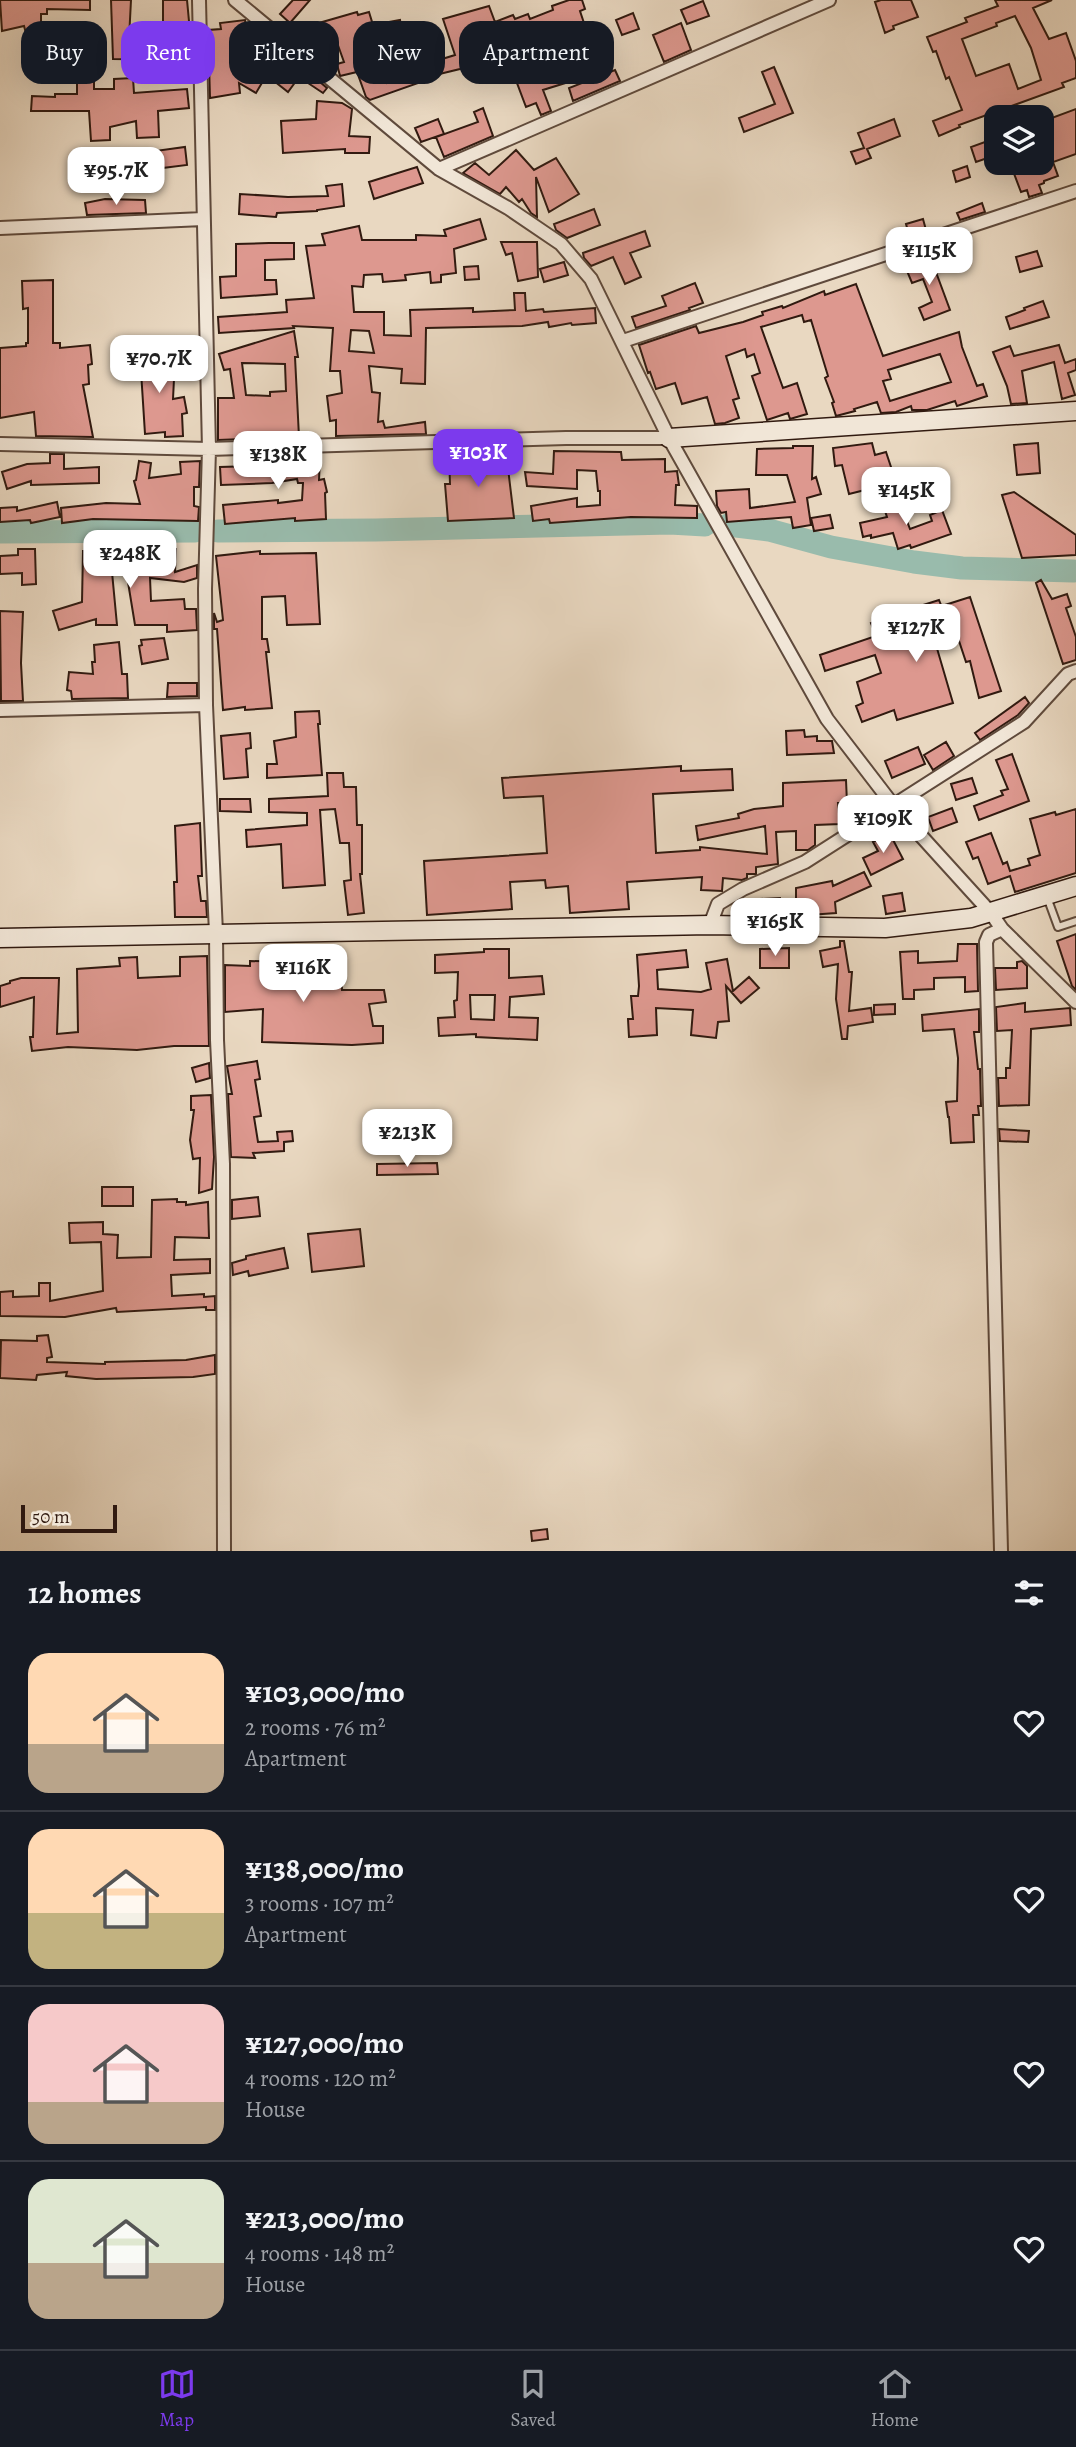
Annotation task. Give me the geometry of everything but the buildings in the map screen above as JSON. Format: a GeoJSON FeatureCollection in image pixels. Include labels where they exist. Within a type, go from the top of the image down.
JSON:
{"type":"FeatureCollection","features":[{"type":"Feature","properties":{"kind":"street"},"geometry":{"type":"LineString","coordinates":[[199,0],[209,449],[205,589],[206,705],[223,1164],[224,1551]]}},
{"type":"Feature","properties":{"kind":"street"},"geometry":{"type":"LineString","coordinates":[[235,0],[439,169],[508,208],[561,244],[591,279],[669,438],[827,719],[893,804],[991,913],[1002,929],[1076,1002]]}},
{"type":"Feature","properties":{"kind":"street"},"geometry":{"type":"LineString","coordinates":[[439,169],[829,0]]}},
{"type":"Feature","properties":{"kind":"street"},"geometry":{"type":"LineString","coordinates":[[623,341],[1076,191]]}},
{"type":"Feature","properties":{"kind":"street"},"geometry":{"type":"LineString","coordinates":[[0,228],[203,219]]}},
{"type":"Feature","properties":{"kind":"street"},"geometry":{"type":"LineString","coordinates":[[0,444],[209,449],[566,438],[669,438],[1076,411]]}},
{"type":"Feature","properties":{"kind":"street"},"geometry":{"type":"LineString","coordinates":[[710,925],[718,904],[743,889],[805,862],[1024,722],[1068,674],[1076,671]]}},
{"type":"Feature","properties":{"kind":"street"},"geometry":{"type":"LineString","coordinates":[[0,710],[206,705]]}},
{"type":"Feature","properties":{"kind":"street"},"geometry":{"type":"LineString","coordinates":[[0,938],[710,925],[886,929],[971,918],[1076,886]]}},
{"type":"Feature","properties":{"kind":"street"},"geometry":{"type":"LineString","coordinates":[[1001,1551],[986,942],[989,935],[1002,929]]}},
{"type":"Feature","properties":{"kind":"lane"},"geometry":{"type":"LineString","coordinates":[[1046,895],[1058,926],[1076,921]]}},
{"type":"Feature","properties":{"kind":"waterway"},"geometry":{"type":"LineString","coordinates":[[218,531],[670,523],[705,525]]}},
{"type":"Feature","properties":{"kind":"waterway"},"geometry":{"type":"LineString","coordinates":[[728,525],[769,530],[831,547],[914,562],[962,568],[1073,571]]}},
{"type":"Feature","properties":{"kind":"waterway"},"geometry":{"type":"LineString","coordinates":[[0,532],[195,531]]}}]}
